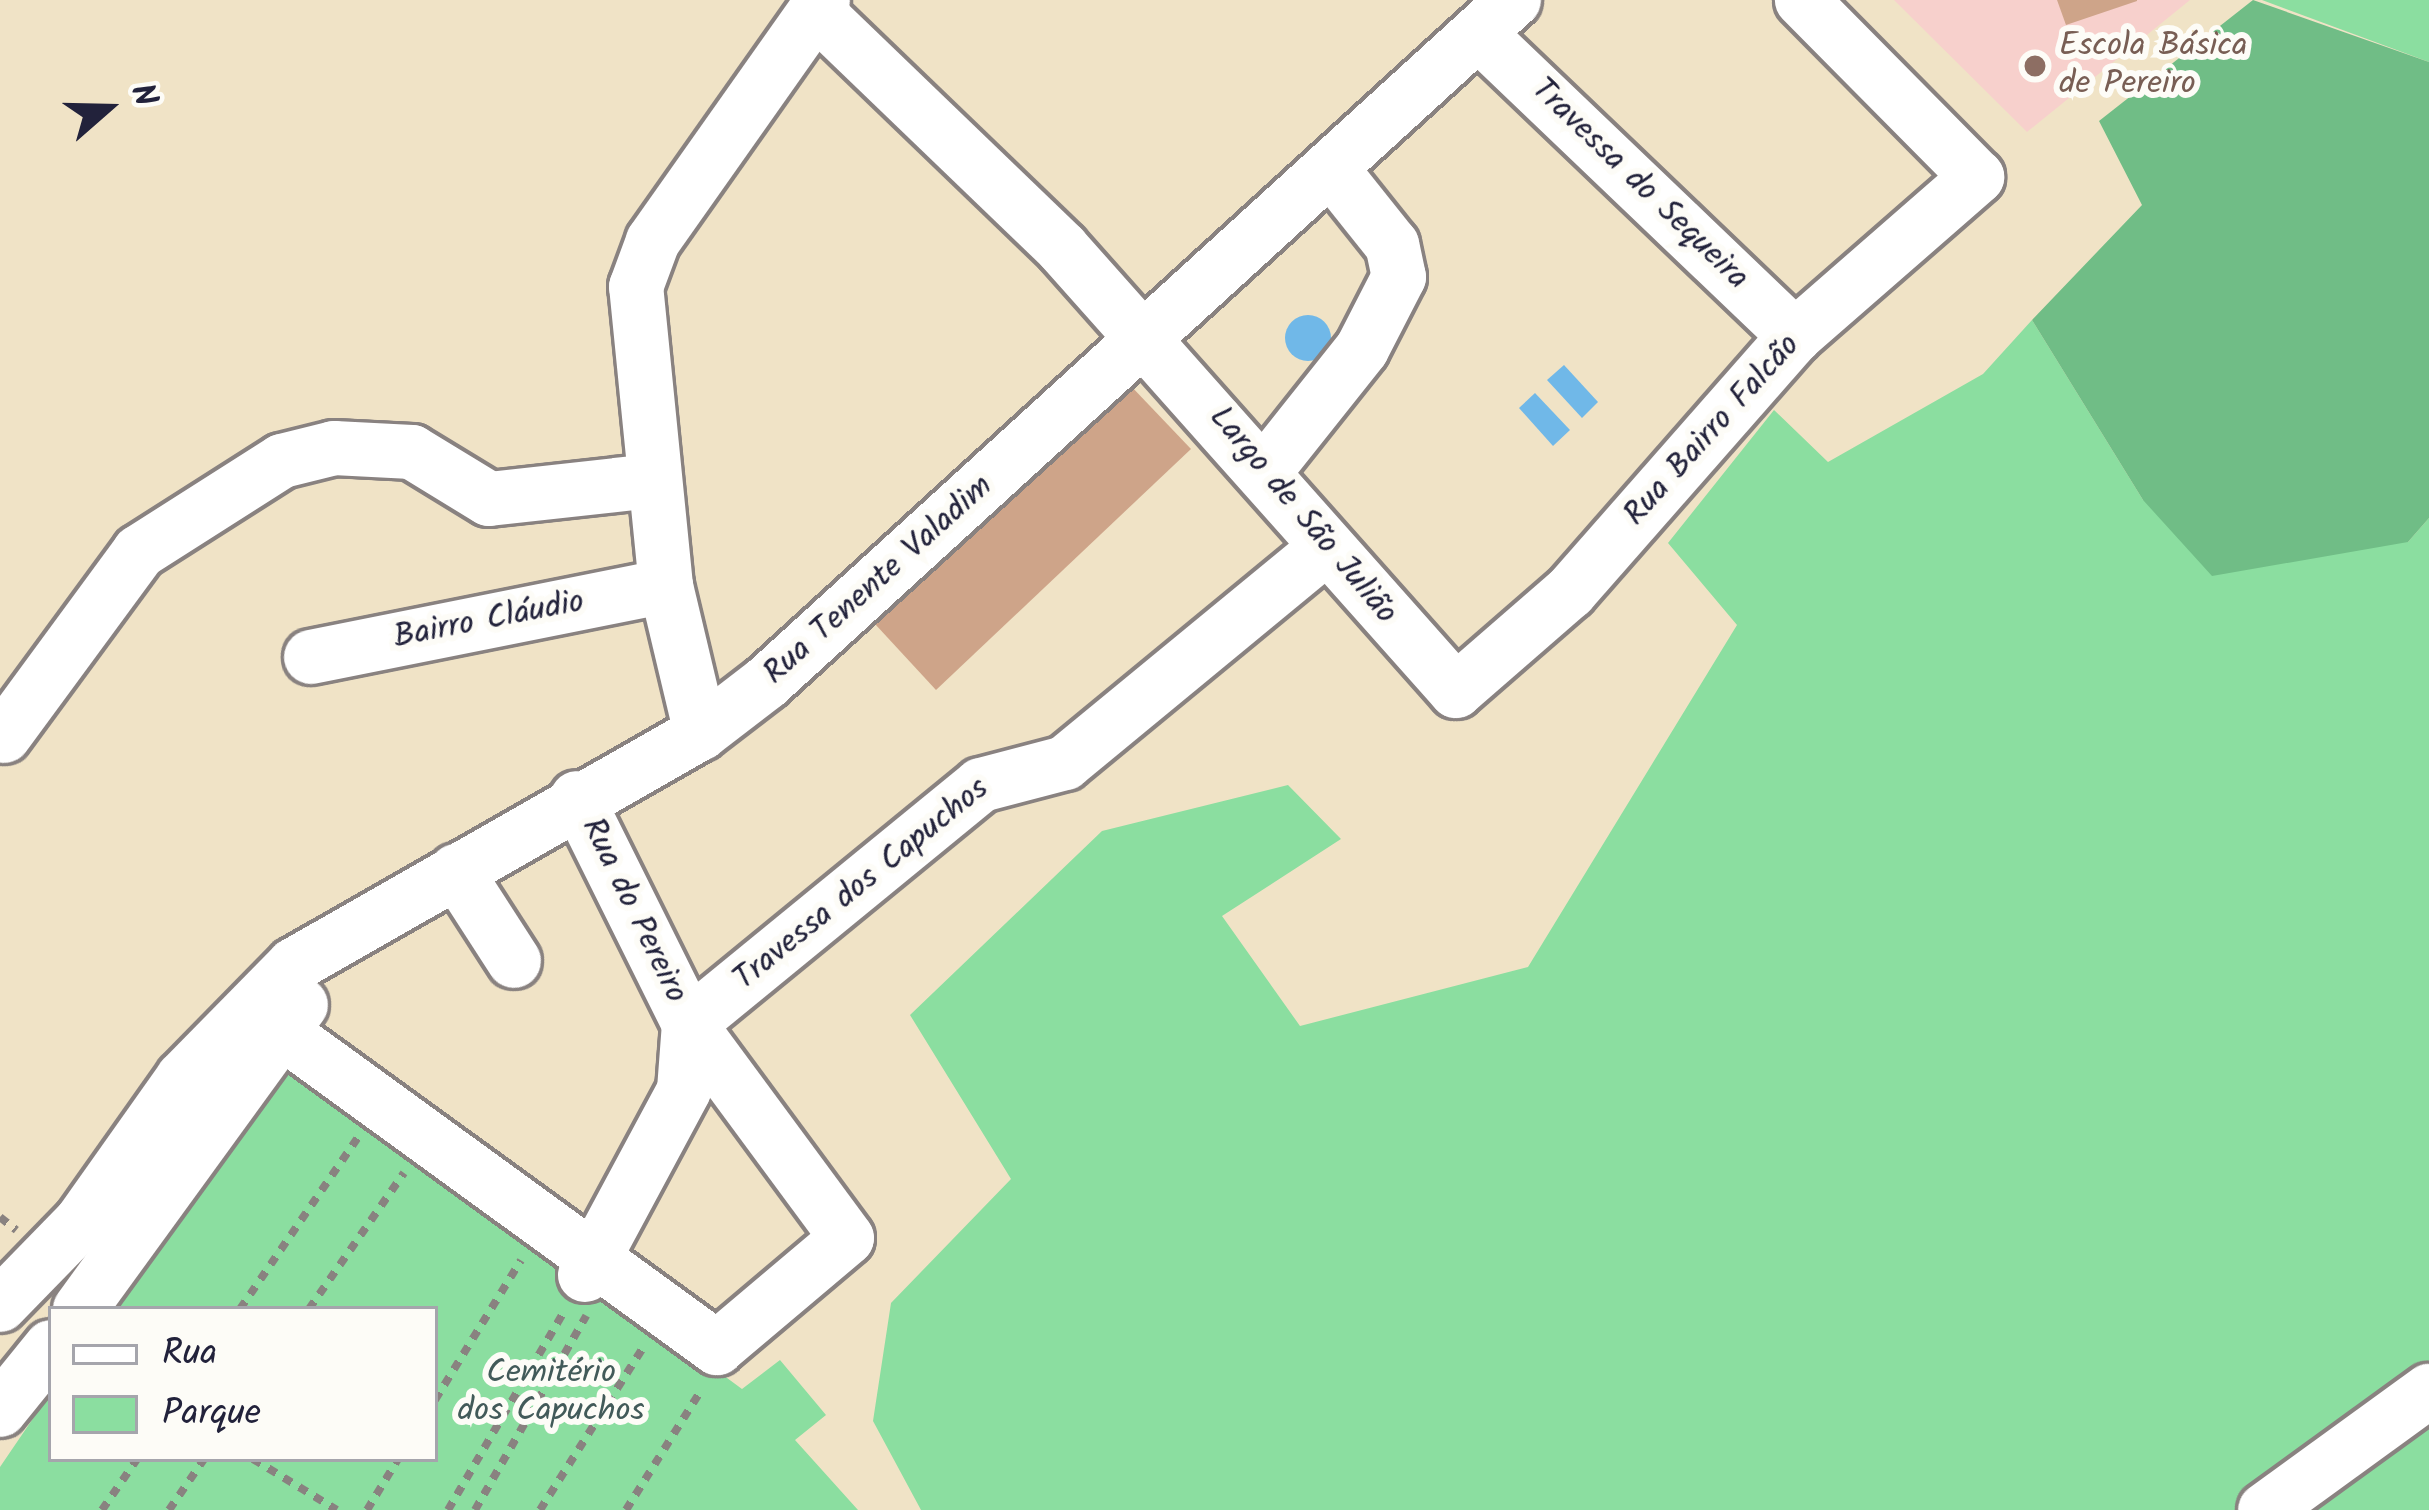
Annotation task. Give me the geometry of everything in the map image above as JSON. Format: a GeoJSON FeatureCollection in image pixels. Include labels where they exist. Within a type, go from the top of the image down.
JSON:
{"type":"FeatureCollection","features":[{"type":"Feature","properties":{"kind":"street","name":"Rua Bairro Falcão"},"geometry":{"type":"LineString","coordinates":[[1456,691],[1570,592],[1795,336],[1976,177],[1802,0]]}},
{"type":"Feature","properties":{"kind":"street","name":"Largo de São Julião"},"geometry":{"type":"LineString","coordinates":[[820,6],[1149,341],[1265,471],[1325,549],[1456,691]]}},
{"type":"Feature","properties":{"kind":"street"},"geometry":{"type":"LineString","coordinates":[[701,733],[666,586],[632,327],[643,258],[820,6]]}},
{"type":"Feature","properties":{"kind":"street","name":"Rua Tenente Valadim"},"geometry":{"type":"LineString","coordinates":[[0,1305],[80,1222],[183,1078],[294,964],[577,798],[701,733],[1149,341],[1497,18]]}},
{"type":"Feature","properties":{"kind":"street","name":"Travessa do Sequeira"},"geometry":{"type":"LineString","coordinates":[[1497,18],[1795,336]]}},
{"type":"Feature","properties":{"kind":"street"},"geometry":{"type":"LineString","coordinates":[[1265,471],[1362,349],[1399,277],[1392,244],[1333,171]]}},
{"type":"Feature","properties":{"kind":"street"},"geometry":{"type":"LineString","coordinates":[[4,736],[139,552],[281,461],[334,448],[412,452],[489,499],[652,481]]}},
{"type":"Feature","properties":{"kind":"street","name":"Travessa dos Capuchos"},"geometry":{"type":"LineString","coordinates":[[689,1024],[981,785],[1065,763],[1325,549]]}},
{"type":"Feature","properties":{"kind":"street","name":"Bairro Cláudio"},"geometry":{"type":"LineString","coordinates":[[311,657],[666,586]]}},
{"type":"Feature","properties":{"kind":"street","name":"Rua do Pereiro"},"geometry":{"type":"LineString","coordinates":[[577,798],[689,1024],[847,1238],[717,1348],[592,1276]]}},
{"type":"Feature","properties":{"kind":"street"},"geometry":{"type":"LineString","coordinates":[[456,871],[514,961]]}},
{"type":"Feature","properties":{"kind":"street"},"geometry":{"type":"LineString","coordinates":[[82,1306],[334,961],[392,909]]}},
{"type":"Feature","properties":{"kind":"street"},"geometry":{"type":"LineString","coordinates":[[282,1032],[447,1173],[592,1276],[684,1090],[689,1024]]}},
{"type":"Feature","properties":{"kind":"street"},"geometry":{"type":"LineString","coordinates":[[0,1409],[48,1350]]}},
{"type":"Feature","properties":{"kind":"street"},"geometry":{"type":"LineString","coordinates":[[2265,1510],[2429,1391]]}},
{"type":"Feature","properties":{"kind":"path"},"geometry":{"type":"LineString","coordinates":[[346,1119],[378,1142]]}},
{"type":"Feature","properties":{"kind":"path"},"geometry":{"type":"LineString","coordinates":[[242,1306],[362,1130]]}},
{"type":"Feature","properties":{"kind":"path"},"geometry":{"type":"LineString","coordinates":[[394,1153],[410,1165],[447,1173]]}},
{"type":"Feature","properties":{"kind":"path"},"geometry":{"type":"LineString","coordinates":[[311,1306],[410,1165]]}},
{"type":"Feature","properties":{"kind":"path"},"geometry":{"type":"LineString","coordinates":[[438,1395],[528,1250],[511,1237]]}},
{"type":"Feature","properties":{"kind":"path"},"geometry":{"type":"LineString","coordinates":[[448,1510],[592,1276]]}},
{"type":"Feature","properties":{"kind":"path"},"geometry":{"type":"LineString","coordinates":[[475,1510],[592,1276]]}},
{"type":"Feature","properties":{"kind":"path"},"geometry":{"type":"LineString","coordinates":[[540,1510],[643,1347],[658,1357]]}},
{"type":"Feature","properties":{"kind":"path"},"geometry":{"type":"LineString","coordinates":[[626,1510],[702,1388],[687,1378]]}},
{"type":"Feature","properties":{"kind":"path"},"geometry":{"type":"LineString","coordinates":[[102,1510],[135,1462]]}},
{"type":"Feature","properties":{"kind":"path"},"geometry":{"type":"LineString","coordinates":[[169,1510],[202,1462]]}},
{"type":"Feature","properties":{"kind":"path"},"geometry":{"type":"LineString","coordinates":[[258,1462],[338,1510]]}},
{"type":"Feature","properties":{"kind":"path"},"geometry":{"type":"LineString","coordinates":[[367,1510],[396,1462]]}},
{"type":"Feature","properties":{"kind":"shaded area","name":"Escola Básica de Pereiro"},"geometry":{"type":"Polygon","coordinates":[[[1894,0],[2190,0],[2027,132],[1894,0]]]}},
{"type":"Feature","properties":{"kind":"green space"},"geometry":{"type":"Polygon","coordinates":[[[2253,0],[2429,62],[2429,518],[2408,542],[2212,576],[2143,500],[2032,320],[2142,205],[2099,121],[2253,0]]]}},
{"type":"Feature","properties":{"kind":"green space"},"geometry":{"type":"Polygon","coordinates":[[[2262,0],[2429,0],[2429,62],[2262,0]]]}},
{"type":"Feature","properties":{"kind":"green space"},"geometry":{"type":"Polygon","coordinates":[[[2032,320],[2143,500],[2408,542],[2429,518],[2429,1510],[921,1510],[873,1421],[891,1303],[1011,1179],[910,1015],[1102,831],[1288,785],[1341,839],[1222,916],[1300,1026],[1528,967],[1737,625],[1668,543],[1774,410],[1828,462],[1983,374],[2032,320]]]}},
{"type":"Feature","properties":{"kind":"green space","name":"Cemitério dos Capuchos"},"geometry":{"type":"Polygon","coordinates":[[[283,1051],[742,1389],[780,1360],[826,1415],[795,1440],[858,1510],[0,1510],[0,1467],[48,1396],[48,1462],[438,1462],[438,1306],[110,1306],[283,1051]]]}},
{"type":"Feature","properties":{"kind":"water"},"geometry":{"type":"Polygon","coordinates":[[[1308,315],[1324,322],[1331,338],[1324,354],[1308,361],[1292,354],[1285,338],[1292,322],[1308,315]]]}},
{"type":"Feature","properties":{"kind":"water"},"geometry":{"type":"Polygon","coordinates":[[[1564,365],[1598,402],[1582,418],[1547,380],[1564,365]]]}},
{"type":"Feature","properties":{"kind":"water"},"geometry":{"type":"Polygon","coordinates":[[[1535,393],[1570,430],[1553,446],[1519,408],[1535,393]]]}},
{"type":"Feature","properties":{"kind":"building"},"geometry":{"type":"Polygon","coordinates":[[[2057,0],[2137,0],[2137,1],[2066,25],[2057,0]]]}},
{"type":"Feature","properties":{"kind":"building"},"geometry":{"type":"Polygon","coordinates":[[[1129,384],[1191,449],[936,690],[875,624],[1129,384]]]}},
{"type":"Feature","properties":{"kind":"place","name":"Escola Básica de Pereiro"},"geometry":{"type":"Point","coordinates":[2035,66]}}]}
